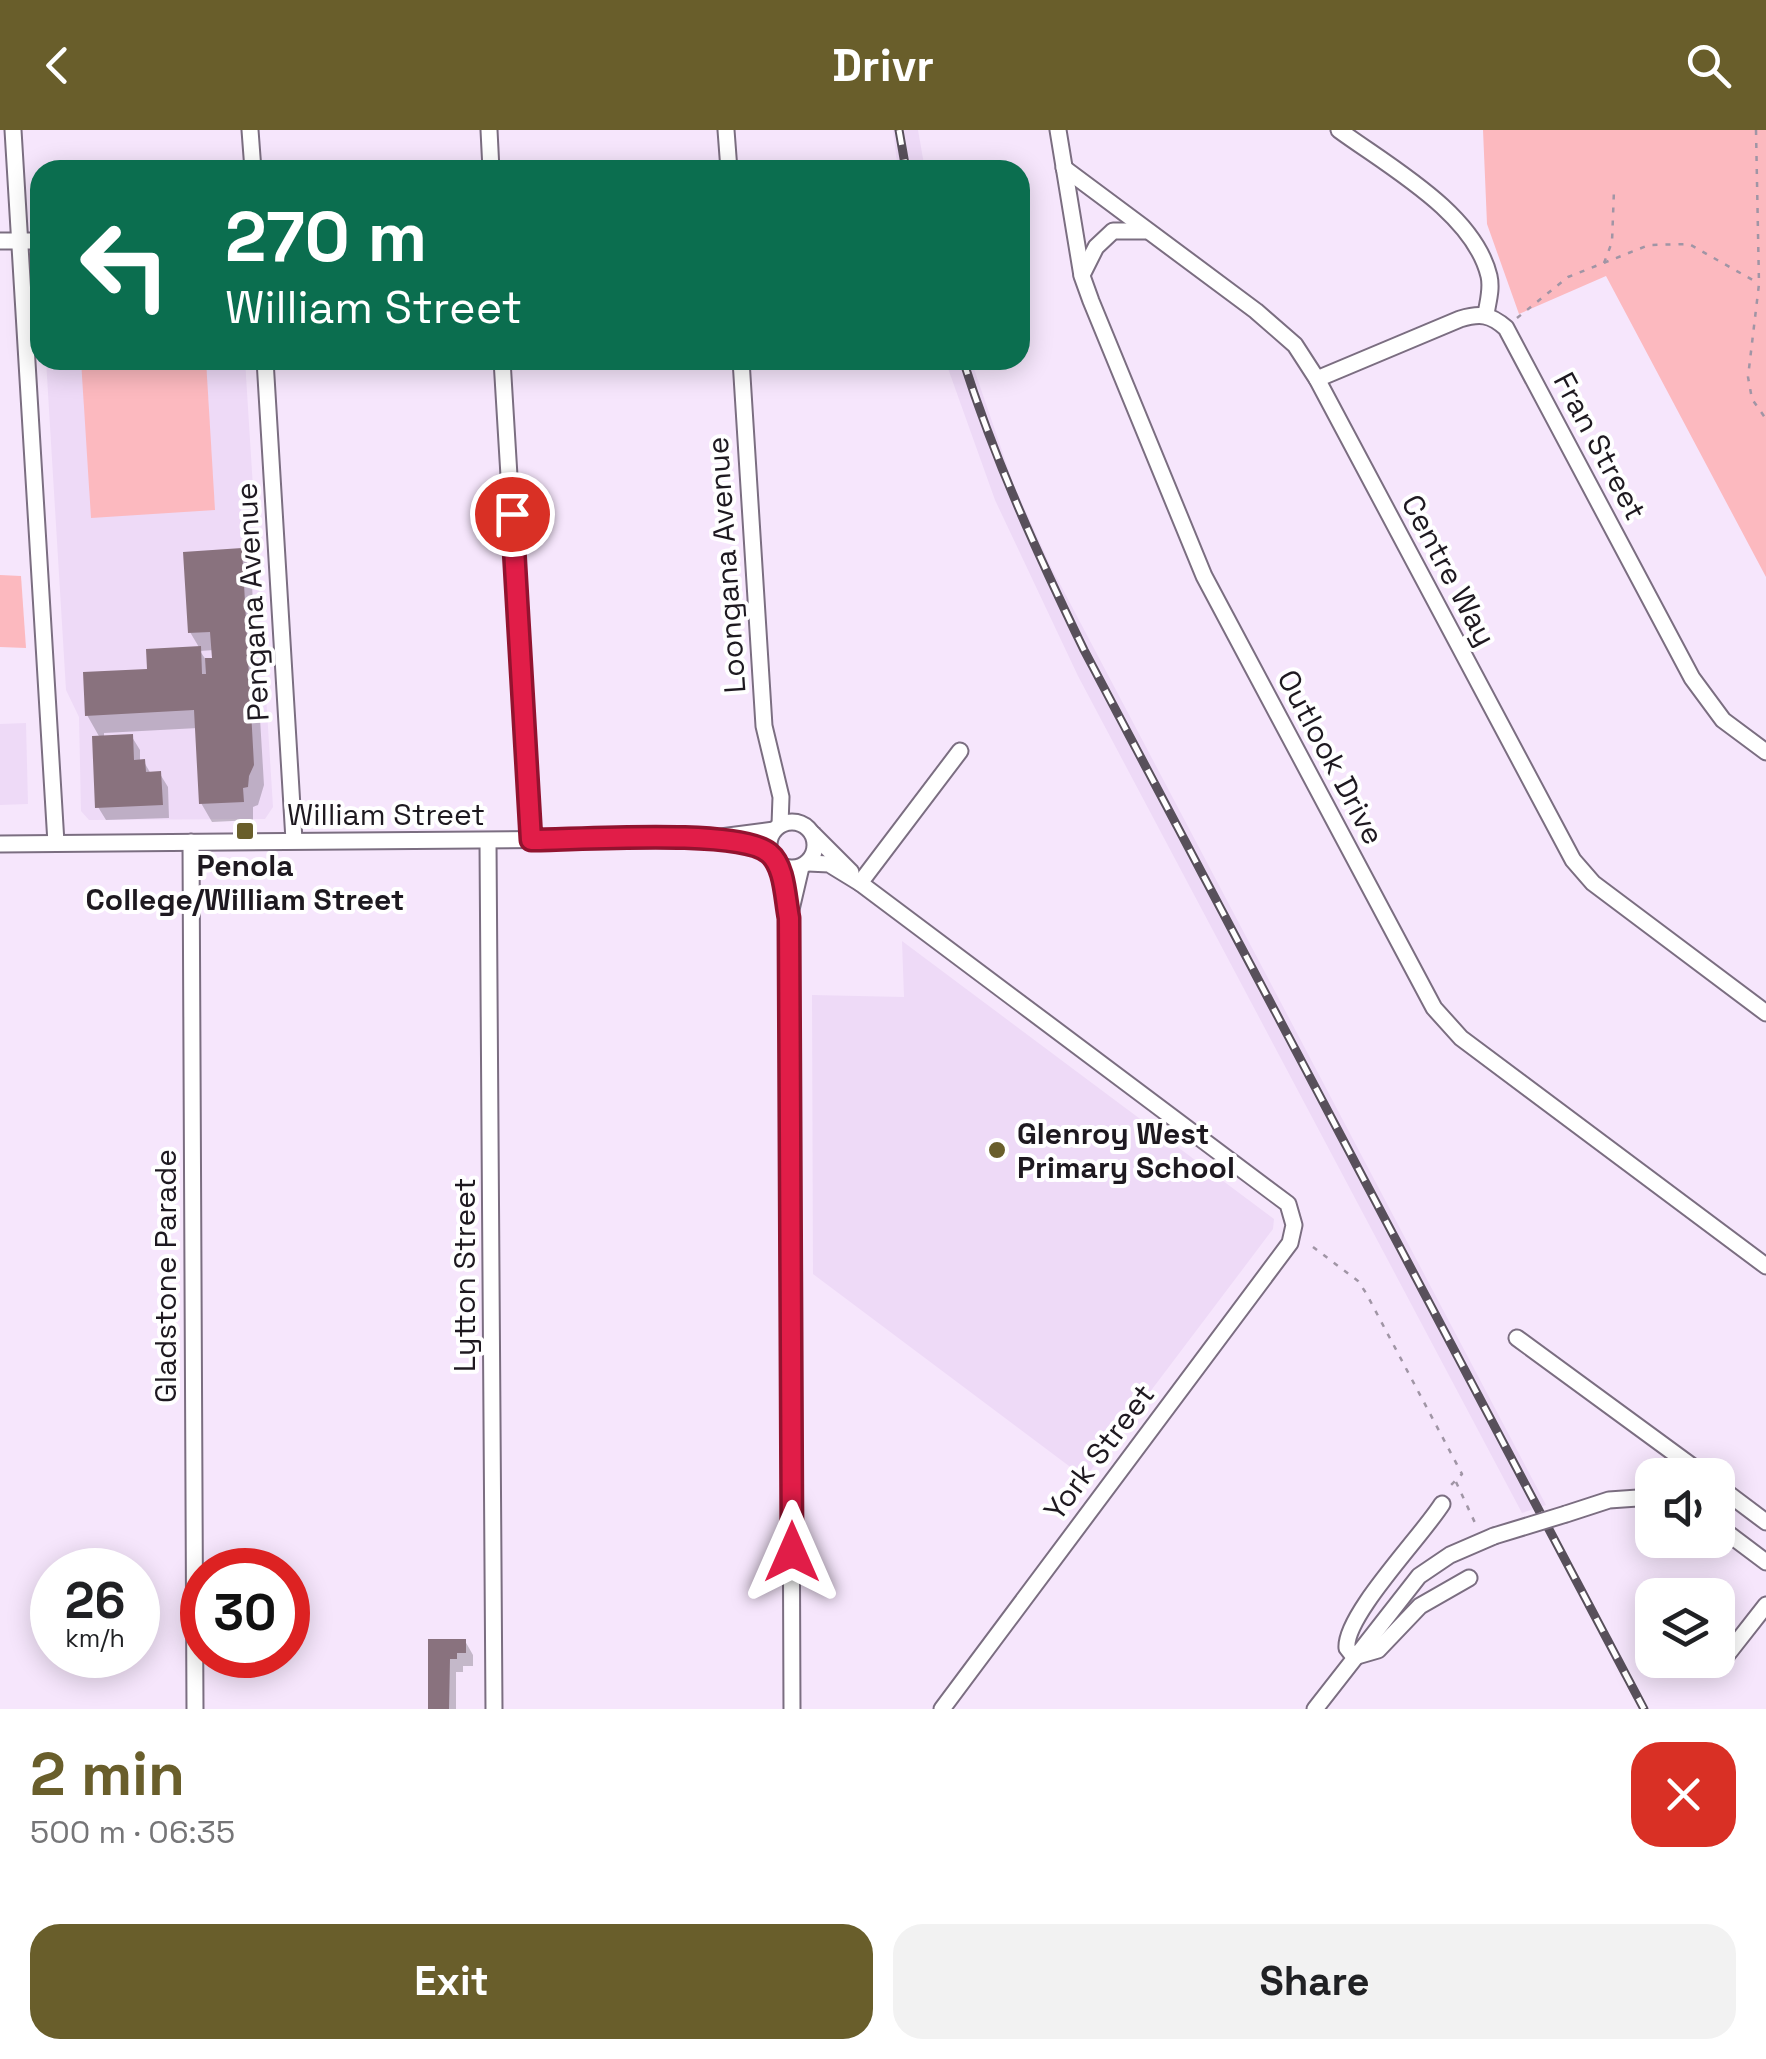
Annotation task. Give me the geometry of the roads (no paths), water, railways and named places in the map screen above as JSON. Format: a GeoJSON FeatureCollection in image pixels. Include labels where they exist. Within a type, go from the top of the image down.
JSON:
{"type":"FeatureCollection","features":[{"type":"Feature","properties":{"kind":"street"},"geometry":{"type":"LineString","coordinates":[[13,130],[56,844]]}},
{"type":"Feature","properties":{"kind":"street"},"geometry":{"type":"LineString","coordinates":[[250,130],[252,160]]}},
{"type":"Feature","properties":{"kind":"street"},"geometry":{"type":"LineString","coordinates":[[488,130],[490,160]]}},
{"type":"Feature","properties":{"kind":"street"},"geometry":{"type":"LineString","coordinates":[[726,130],[728,160]]}},
{"type":"Feature","properties":{"kind":"street","name":"Outlook Drive"},"geometry":{"type":"LineString","coordinates":[[1058,130],[1082,276],[1204,576],[1434,1008],[1461,1038],[1766,1266]]}},
{"type":"Feature","properties":{"kind":"street"},"geometry":{"type":"LineString","coordinates":[[1317,380],[1460,319],[1486,314],[1490,289],[1489,274],[1470,237],[1447,210],[1340,130]]}},
{"type":"Feature","properties":{"kind":"street","name":"Centre Way"},"geometry":{"type":"LineString","coordinates":[[1064,168],[1256,311],[1294,345],[1317,380],[1574,860],[1593,883],[1766,1013]]}},
{"type":"Feature","properties":{"kind":"street"},"geometry":{"type":"LineString","coordinates":[[1082,276],[1096,247],[1113,232],[1148,231]]}},
{"type":"Feature","properties":{"kind":"street"},"geometry":{"type":"LineString","coordinates":[[0,242],[30,241]]}},
{"type":"Feature","properties":{"kind":"street","name":"Fran Street"},"geometry":{"type":"LineString","coordinates":[[1486,314],[1506,328],[1692,678],[1724,720],[1766,752]]}},
{"type":"Feature","properties":{"kind":"street","name":"Pengana Avenue"},"geometry":{"type":"LineString","coordinates":[[266,370],[294,840]]}},
{"type":"Feature","properties":{"kind":"street"},"geometry":{"type":"LineString","coordinates":[[503,370],[531,840]]}},
{"type":"Feature","properties":{"kind":"street","name":"Loongana Avenue"},"geometry":{"type":"LineString","coordinates":[[741,370],[764,726],[781,797],[777,828]]}},
{"type":"Feature","properties":{"kind":"street"},"geometry":{"type":"LineString","coordinates":[[860,883],[960,752]]}},
{"type":"Feature","properties":{"kind":"street","name":"Loongana Avenue"},"geometry":{"type":"LineString","coordinates":[[775,766],[788,797],[811,832]]}},
{"type":"Feature","properties":{"kind":"street"},"geometry":{"type":"LineString","coordinates":[[792,1709],[789,918],[769,845],[777,828],[795,822],[811,832],[860,883]]}},
{"type":"Feature","properties":{"kind":"street","name":"William Street"},"geometry":{"type":"LineString","coordinates":[[0,844],[712,838],[777,828]]}},
{"type":"Feature","properties":{"kind":"street"},"geometry":{"type":"LineString","coordinates":[[789,918],[804,865],[815,850],[811,832]]}},
{"type":"Feature","properties":{"kind":"street","name":"William Street"},"geometry":{"type":"LineString","coordinates":[[712,838],[752,846],[775,859]]}},
{"type":"Feature","properties":{"kind":"street","name":"Gladstone Parade"},"geometry":{"type":"LineString","coordinates":[[191,842],[195,1709]]}},
{"type":"Feature","properties":{"kind":"street","name":"Lytton Street"},"geometry":{"type":"LineString","coordinates":[[488,842],[494,1709]]}},
{"type":"Feature","properties":{"kind":"street"},"geometry":{"type":"LineString","coordinates":[[775,859],[794,869],[829,864],[860,883]]}},
{"type":"Feature","properties":{"kind":"street","name":"York Street"},"geometry":{"type":"LineString","coordinates":[[860,883],[1288,1204],[1294,1225],[1290,1243],[942,1709]]}},
{"type":"Feature","properties":{"kind":"street"},"geometry":{"type":"LineString","coordinates":[[1518,1338],[1681,1458]]}},
{"type":"Feature","properties":{"kind":"street"},"geometry":{"type":"LineString","coordinates":[[1315,1709],[1419,1576],[1450,1555],[1486,1533],[1537,1523],[1609,1500],[1635,1499]]}},
{"type":"Feature","properties":{"kind":"street"},"geometry":{"type":"LineString","coordinates":[[1735,1499],[1766,1522]]}},
{"type":"Feature","properties":{"kind":"street"},"geometry":{"type":"LineString","coordinates":[[1354,1657],[1346,1642],[1350,1628],[1442,1504]]}},
{"type":"Feature","properties":{"kind":"street"},"geometry":{"type":"LineString","coordinates":[[1735,1539],[1766,1562]]}},
{"type":"Feature","properties":{"kind":"street"},"geometry":{"type":"LineString","coordinates":[[1354,1657],[1378,1650],[1420,1606],[1469,1578]]}},
{"type":"Feature","properties":{"kind":"street"},"geometry":{"type":"LineString","coordinates":[[1735,1644],[1766,1605]]}},
{"type":"Feature","properties":{"kind":"railway"},"geometry":{"type":"LineString","coordinates":[[899,130],[904,160]]}},
{"type":"Feature","properties":{"kind":"railway"},"geometry":{"type":"LineString","coordinates":[[966,370],[1018,507],[1084,650],[1644,1709]]}},
{"type":"Feature","properties":{"kind":"place","name":"Penola College/William Street"},"geometry":{"type":"Point","coordinates":[245,831]}},
{"type":"Feature","properties":{"kind":"place","name":"Glenroy West Primary School"},"geometry":{"type":"Point","coordinates":[997,1150]}}]}
